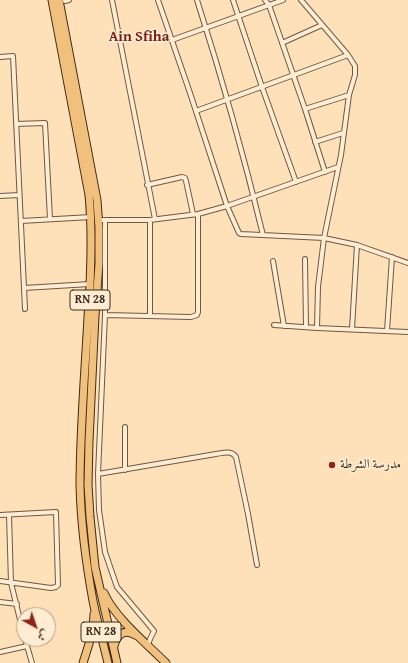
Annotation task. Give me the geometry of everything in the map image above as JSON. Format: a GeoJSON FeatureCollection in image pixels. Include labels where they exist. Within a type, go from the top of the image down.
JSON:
{"type":"FeatureCollection","features":[{"type":"Feature","properties":{"kind":"highway","name":"RN 28"},"geometry":{"type":"LineString","coordinates":[[52,0],[89,196],[98,219],[92,246],[80,487],[85,545],[94,602],[108,663]]}},
{"type":"Feature","properties":{"kind":"highway","name":"RN 28"},"geometry":{"type":"LineString","coordinates":[[64,0],[97,200],[99,264],[89,433],[88,485],[93,549],[98,580]]}},
{"type":"Feature","properties":{"kind":"highway"},"geometry":{"type":"LineString","coordinates":[[98,580],[107,599],[120,617],[166,663]]}},
{"type":"Feature","properties":{"kind":"highway"},"geometry":{"type":"LineString","coordinates":[[98,580],[117,663]]}},
{"type":"Feature","properties":{"kind":"highway"},"geometry":{"type":"LineString","coordinates":[[83,663],[94,622],[94,602]]}},
{"type":"Feature","properties":{"kind":"highway"},"geometry":{"type":"LineString","coordinates":[[114,648],[118,636],[124,632],[130,632],[163,663]]}},
{"type":"Feature","properties":{"kind":"street"},"geometry":{"type":"LineString","coordinates":[[112,0],[147,184],[152,219],[150,316]]}},
{"type":"Feature","properties":{"kind":"street"},"geometry":{"type":"LineString","coordinates":[[158,0],[227,206],[240,233],[324,238],[357,245],[408,263]]}},
{"type":"Feature","properties":{"kind":"street"},"geometry":{"type":"LineString","coordinates":[[197,0],[227,99],[263,235]]}},
{"type":"Feature","properties":{"kind":"street"},"geometry":{"type":"LineString","coordinates":[[233,0],[296,182]]}},
{"type":"Feature","properties":{"kind":"street"},"geometry":{"type":"LineString","coordinates":[[265,0],[269,5],[325,172]]}},
{"type":"Feature","properties":{"kind":"street"},"geometry":{"type":"LineString","coordinates":[[172,40],[283,0]]}},
{"type":"Feature","properties":{"kind":"street"},"geometry":{"type":"LineString","coordinates":[[301,0],[348,55],[355,66],[356,74],[349,95],[341,155],[324,238],[318,287],[317,328]]}},
{"type":"Feature","properties":{"kind":"street"},"geometry":{"type":"LineString","coordinates":[[282,43],[322,25]]}},
{"type":"Feature","properties":{"kind":"street"},"geometry":{"type":"LineString","coordinates":[[196,111],[348,55]]}},
{"type":"Feature","properties":{"kind":"street"},"geometry":{"type":"LineString","coordinates":[[0,57],[12,56],[25,308]]}},
{"type":"Feature","properties":{"kind":"street"},"geometry":{"type":"LineString","coordinates":[[305,109],[349,95]]}},
{"type":"Feature","properties":{"kind":"street"},"geometry":{"type":"LineString","coordinates":[[16,124],[45,123],[50,219]]}},
{"type":"Feature","properties":{"kind":"street"},"geometry":{"type":"LineString","coordinates":[[316,142],[343,133]]}},
{"type":"Feature","properties":{"kind":"street"},"geometry":{"type":"LineString","coordinates":[[21,221],[50,219],[152,219],[198,214],[254,197],[338,167]]}},
{"type":"Feature","properties":{"kind":"street"},"geometry":{"type":"LineString","coordinates":[[147,184],[182,177],[185,178],[193,214]]}},
{"type":"Feature","properties":{"kind":"street"},"geometry":{"type":"LineString","coordinates":[[0,196],[19,194]]}},
{"type":"Feature","properties":{"kind":"street"},"geometry":{"type":"LineString","coordinates":[[105,314],[191,317],[197,315],[198,214]]}},
{"type":"Feature","properties":{"kind":"street"},"geometry":{"type":"LineString","coordinates":[[98,219],[105,314],[98,474],[99,510],[105,552],[117,587],[154,631],[148,645]]}},
{"type":"Feature","properties":{"kind":"street"},"geometry":{"type":"LineString","coordinates":[[352,329],[357,245]]}},
{"type":"Feature","properties":{"kind":"street"},"geometry":{"type":"LineString","coordinates":[[387,331],[392,257]]}},
{"type":"Feature","properties":{"kind":"street"},"geometry":{"type":"LineString","coordinates":[[305,259],[306,327]]}},
{"type":"Feature","properties":{"kind":"street"},"geometry":{"type":"LineString","coordinates":[[273,261],[284,326]]}},
{"type":"Feature","properties":{"kind":"street"},"geometry":{"type":"LineString","coordinates":[[24,288],[91,284]]}},
{"type":"Feature","properties":{"kind":"street"},"geometry":{"type":"LineString","coordinates":[[274,326],[408,332]]}},
{"type":"Feature","properties":{"kind":"street"},"geometry":{"type":"LineString","coordinates":[[125,428],[125,470]]}},
{"type":"Feature","properties":{"kind":"street"},"geometry":{"type":"LineString","coordinates":[[98,474],[216,454],[233,453],[236,456],[258,565]]}},
{"type":"Feature","properties":{"kind":"street"},"geometry":{"type":"LineString","coordinates":[[0,515],[56,512],[58,585],[52,588],[0,581]]}},
{"type":"Feature","properties":{"kind":"street"},"geometry":{"type":"LineString","coordinates":[[8,515],[11,583],[18,607]]}},
{"type":"Feature","properties":{"kind":"street"},"geometry":{"type":"LineString","coordinates":[[0,602],[17,604]]}},
{"type":"Feature","properties":{"kind":"street"},"geometry":{"type":"LineString","coordinates":[[0,652],[22,647]]}},
{"type":"Feature","properties":{"kind":"street"},"geometry":{"type":"LineString","coordinates":[[27,647],[32,663]]}},
{"type":"Feature","properties":{"kind":"place","name":"مدرسة الشرطة"},"geometry":{"type":"Point","coordinates":[332,465]}},
{"type":"Feature","properties":{"kind":"district","name":"Ain Sfiha"},"geometry":{"type":"Point","coordinates":[139,37]}}]}
